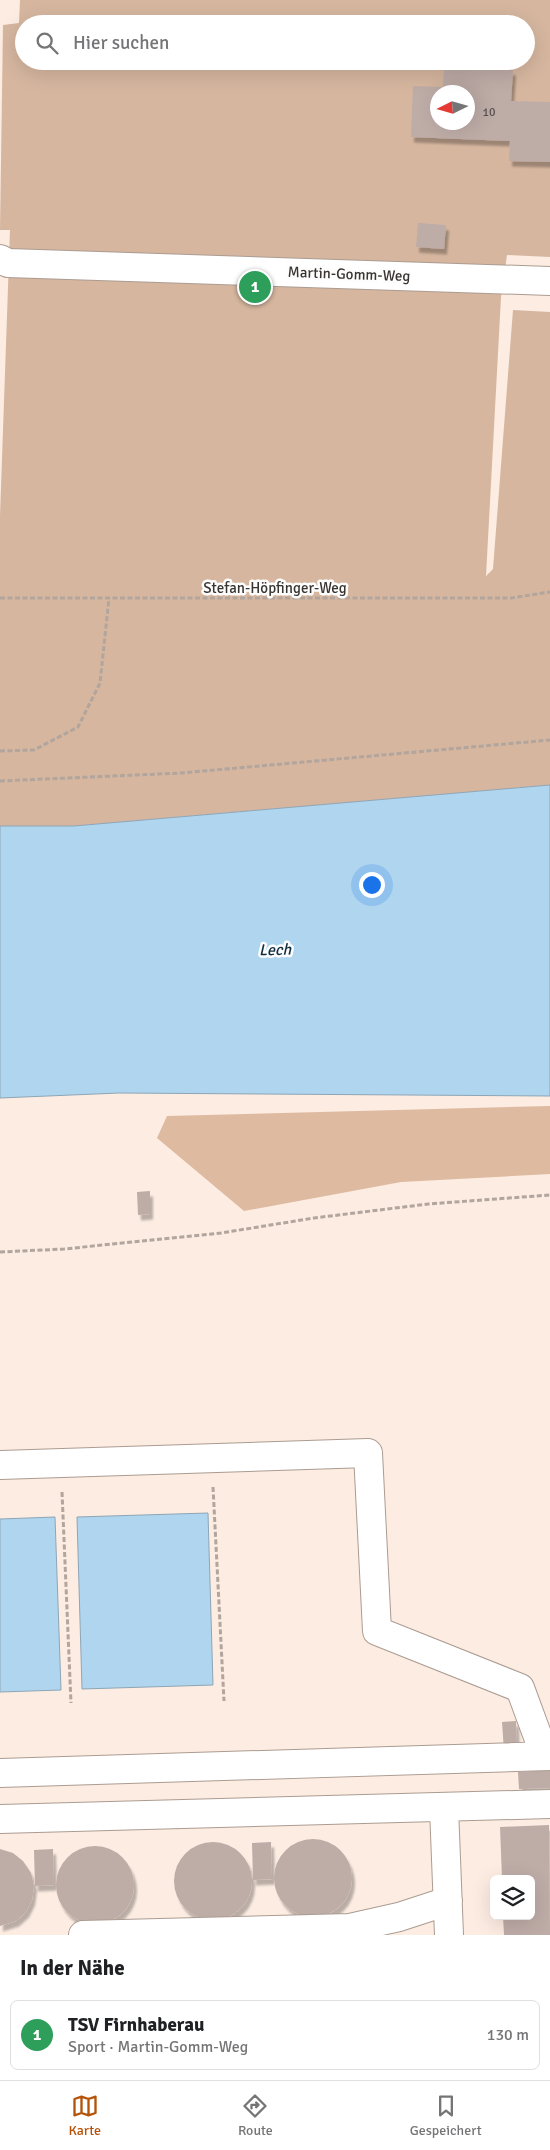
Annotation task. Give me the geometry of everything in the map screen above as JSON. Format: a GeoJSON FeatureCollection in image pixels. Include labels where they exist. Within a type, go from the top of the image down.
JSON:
{"type":"FeatureCollection","features":[{"type":"Feature","properties":{"kind":"street","name":"Martin-Gomm-Weg"},"geometry":{"type":"LineString","coordinates":[[0,259],[8,263],[550,281]]}},
{"type":"Feature","properties":{"kind":"street"},"geometry":{"type":"LineString","coordinates":[[0,1465],[368,1453],[377,1631],[520,1688],[548,1756],[0,1773]]}},
{"type":"Feature","properties":{"kind":"street"},"geometry":{"type":"LineString","coordinates":[[0,1819],[550,1804]]}},
{"type":"Feature","properties":{"kind":"street"},"geometry":{"type":"LineString","coordinates":[[444,1808],[449,1935]]}},
{"type":"Feature","properties":{"kind":"street"},"geometry":{"type":"LineString","coordinates":[[83,1935],[311,1932],[350,1928],[373,1923],[448,1901]]}},
{"type":"Feature","properties":{"kind":"path","name":"Stefan-Höpfinger-Weg"},"geometry":{"type":"LineString","coordinates":[[0,598],[511,598],[550,592]]}},
{"type":"Feature","properties":{"kind":"path"},"geometry":{"type":"LineString","coordinates":[[0,751],[34,750],[78,727],[100,684],[109,598]]}},
{"type":"Feature","properties":{"kind":"path"},"geometry":{"type":"LineString","coordinates":[[0,781],[181,773],[550,740]]}},
{"type":"Feature","properties":{"kind":"path"},"geometry":{"type":"LineString","coordinates":[[0,1252],[64,1250],[221,1233],[314,1218],[428,1204],[550,1195]]}},
{"type":"Feature","properties":{"kind":"path"},"geometry":{"type":"LineString","coordinates":[[212,1458],[224,1701]]}},
{"type":"Feature","properties":{"kind":"path"},"geometry":{"type":"LineString","coordinates":[[60,1463],[71,1703]]}},
{"type":"Feature","properties":{"kind":"shaded area"},"geometry":{"type":"Polygon","coordinates":[[[20,0],[550,0],[550,257],[507,255],[501,297],[486,576],[493,569],[513,310],[550,312],[550,785],[74,826],[0,826],[0,516],[10,230],[0,230],[3,25],[15,24],[15,70],[535,70],[535,15],[19,15],[20,0]]]}},
{"type":"Feature","properties":{"kind":"shaded area"},"geometry":{"type":"Polygon","coordinates":[[[550,1106],[550,1174],[401,1182],[244,1211],[157,1138],[167,1116],[550,1106]]]}},
{"type":"Feature","properties":{"kind":"water","name":"Lech"},"geometry":{"type":"Polygon","coordinates":[[[550,785],[550,1096],[119,1093],[0,1098],[0,826],[74,826],[550,785]]]}},
{"type":"Feature","properties":{"kind":"water"},"geometry":{"type":"Polygon","coordinates":[[[208,1513],[213,1685],[82,1689],[77,1517],[208,1513]]]}},
{"type":"Feature","properties":{"kind":"water"},"geometry":{"type":"Polygon","coordinates":[[[55,1517],[61,1690],[0,1692],[0,1519],[55,1517]]]}},
{"type":"Feature","properties":{"kind":"building"},"geometry":{"type":"Polygon","coordinates":[[[444,70],[513,70],[511,101],[550,102],[550,162],[509,161],[510,141],[411,137],[413,86],[430,87],[430,130],[475,130],[475,85],[443,85],[444,70]]]}},
{"type":"Feature","properties":{"kind":"building"},"geometry":{"type":"Polygon","coordinates":[[[418,223],[446,225],[444,249],[416,247],[418,223]]]}},
{"type":"Feature","properties":{"kind":"building"},"geometry":{"type":"Polygon","coordinates":[[[150,1191],[150,1214],[138,1215],[137,1192],[150,1191]]]}},
{"type":"Feature","properties":{"kind":"building"},"geometry":{"type":"Polygon","coordinates":[[[516,1721],[517,1750],[504,1751],[502,1722],[516,1721]]]}},
{"type":"Feature","properties":{"kind":"building"},"geometry":{"type":"Polygon","coordinates":[[[550,1770],[550,1788],[519,1789],[518,1772],[550,1770]]]}},
{"type":"Feature","properties":{"kind":"building"},"geometry":{"type":"Polygon","coordinates":[[[549,1825],[550,1935],[504,1935],[503,1920],[535,1920],[535,1875],[502,1875],[500,1827],[549,1825]]]}},
{"type":"Feature","properties":{"kind":"building"},"geometry":{"type":"Polygon","coordinates":[[[313,1839],[328,1842],[345,1856],[349,1863],[352,1878],[349,1893],[335,1910],[328,1914],[313,1917],[298,1914],[281,1900],[277,1893],[274,1878],[277,1863],[291,1846],[298,1842],[313,1839]]]}},
{"type":"Feature","properties":{"kind":"building"},"geometry":{"type":"Polygon","coordinates":[[[213,1842],[228,1845],[245,1859],[249,1866],[252,1881],[249,1896],[235,1913],[228,1917],[213,1920],[198,1917],[181,1903],[177,1896],[174,1881],[177,1866],[191,1849],[198,1845],[213,1842]]]}},
{"type":"Feature","properties":{"kind":"building"},"geometry":{"type":"Polygon","coordinates":[[[271,1842],[272,1879],[253,1880],[252,1843],[271,1842]]]}},
{"type":"Feature","properties":{"kind":"building"},"geometry":{"type":"Polygon","coordinates":[[[95,1846],[110,1849],[127,1863],[131,1870],[134,1885],[131,1900],[117,1917],[110,1921],[95,1924],[80,1921],[63,1907],[59,1900],[56,1885],[59,1870],[73,1853],[80,1849],[95,1846]]]}},
{"type":"Feature","properties":{"kind":"building"},"geometry":{"type":"Polygon","coordinates":[[[0,1849],[13,1853],[23,1861],[31,1873],[34,1886],[32,1900],[26,1912],[16,1921],[0,1926],[0,1849]]]}},
{"type":"Feature","properties":{"kind":"building"},"geometry":{"type":"Polygon","coordinates":[[[53,1849],[54,1885],[35,1886],[34,1850],[53,1849]]]}},
{"type":"Feature","properties":{"kind":"place","name":"TSV Firnhaberau"},"geometry":{"type":"Point","coordinates":[255,287]}}]}
